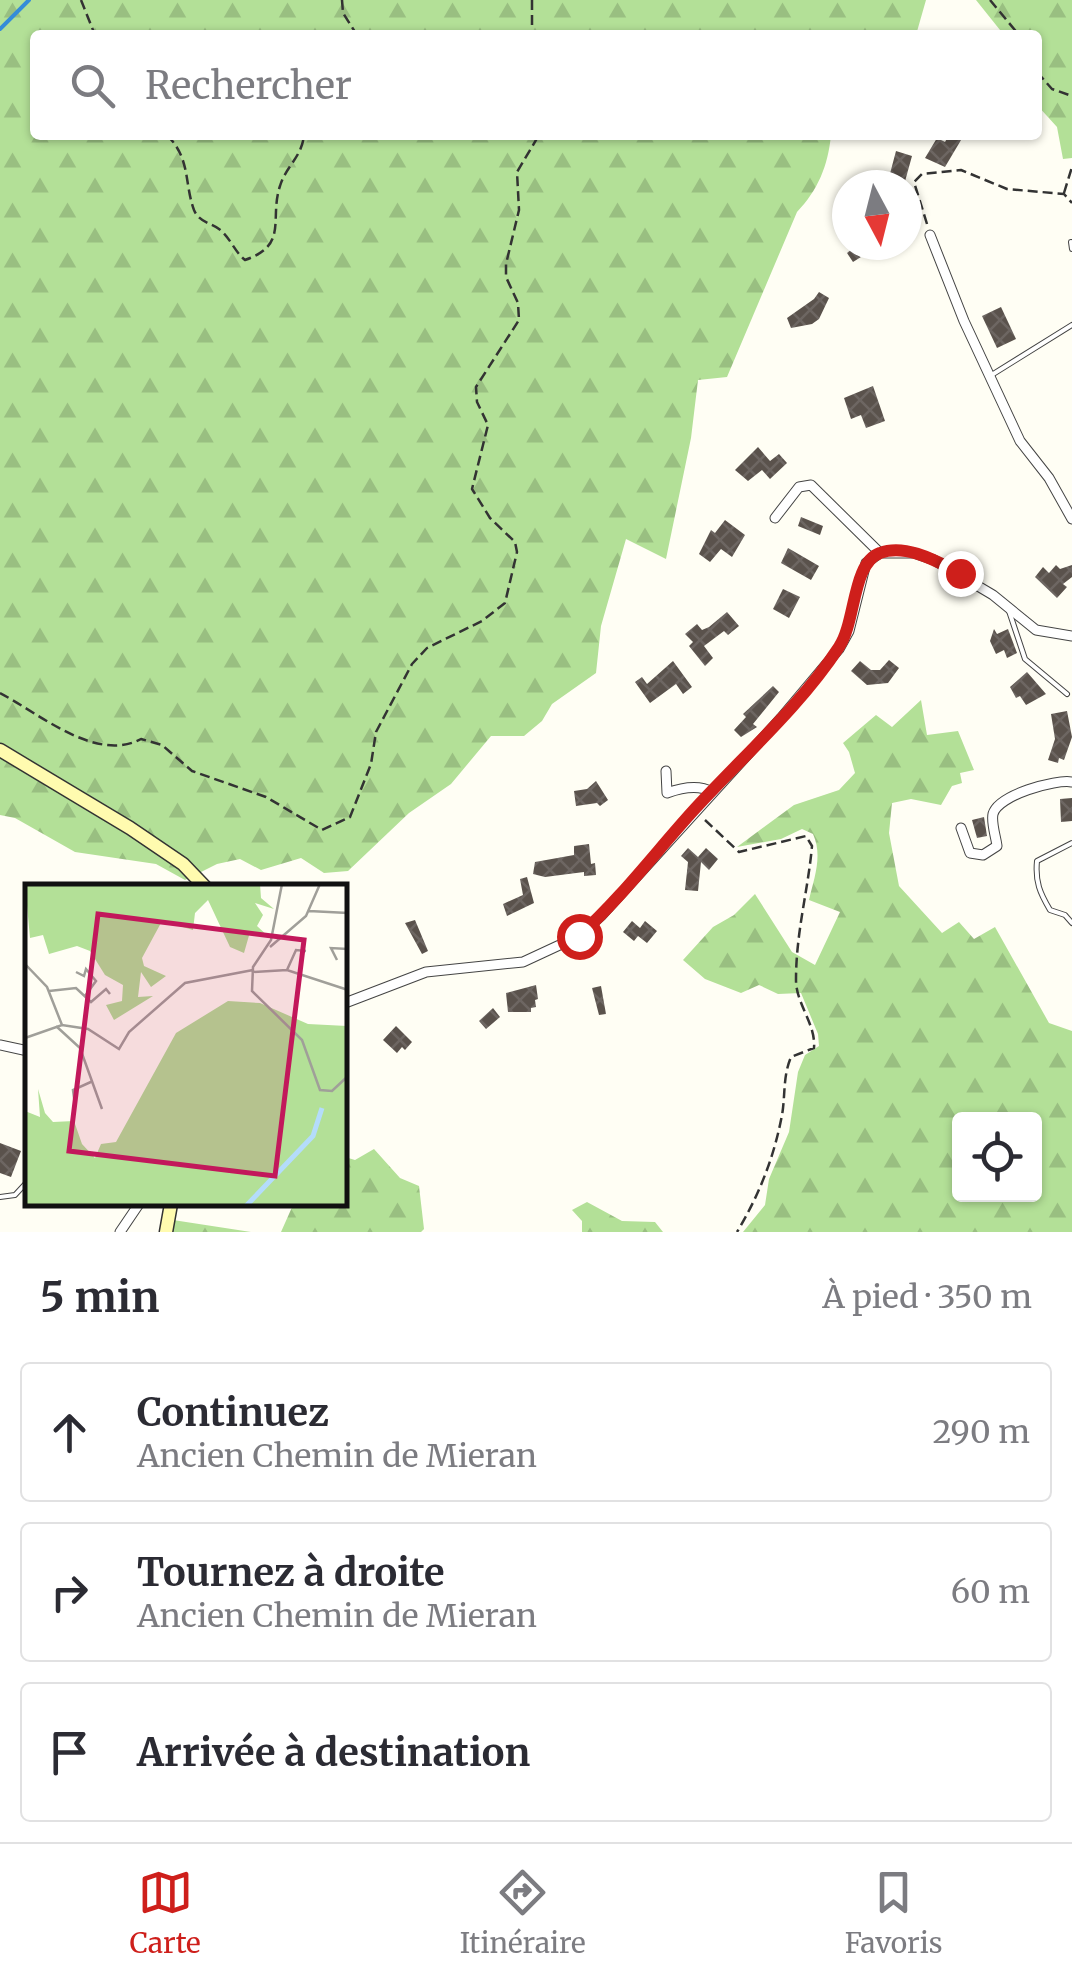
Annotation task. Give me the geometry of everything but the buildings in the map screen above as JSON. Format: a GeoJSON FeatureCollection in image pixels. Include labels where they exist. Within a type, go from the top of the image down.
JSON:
{"type":"FeatureCollection","features":[{"type":"Feature","properties":{"kind":"street"},"geometry":{"type":"LineString","coordinates":[[930,235],[1020,441],[1049,478],[1072,519]]}},
{"type":"Feature","properties":{"kind":"street"},"geometry":{"type":"LineString","coordinates":[[775,518],[799,487],[810,485],[880,553]]}},
{"type":"Feature","properties":{"kind":"street"},"geometry":{"type":"LineString","coordinates":[[348,1002],[426,972],[499,967],[550,952],[579,936],[780,718],[838,648],[849,631],[866,563],[880,553],[914,553],[934,560],[960,573],[1036,630],[1072,636]]}},
{"type":"Feature","properties":{"kind":"street"},"geometry":{"type":"LineString","coordinates":[[0,750],[130,828],[182,864],[202,884]]}},
{"type":"Feature","properties":{"kind":"street"},"geometry":{"type":"LineString","coordinates":[[666,772],[667,793],[683,787],[712,792]]}},
{"type":"Feature","properties":{"kind":"street"},"geometry":{"type":"LineString","coordinates":[[961,828],[970,853],[983,855],[997,846],[992,816],[996,808],[1054,780],[1072,782]]}},
{"type":"Feature","properties":{"kind":"street"},"geometry":{"type":"LineString","coordinates":[[0,1045],[25,1050]]}},
{"type":"Feature","properties":{"kind":"street"},"geometry":{"type":"LineString","coordinates":[[120,1232],[137,1207]]}},
{"type":"Feature","properties":{"kind":"street"},"geometry":{"type":"LineString","coordinates":[[166,1232],[170,1207]]}},
{"type":"Feature","properties":{"kind":"lane"},"geometry":{"type":"LineString","coordinates":[[1072,242],[1072,249]]}},
{"type":"Feature","properties":{"kind":"lane"},"geometry":{"type":"LineString","coordinates":[[990,376],[1072,325]]}},
{"type":"Feature","properties":{"kind":"lane"},"geometry":{"type":"LineString","coordinates":[[1009,609],[1025,659],[1067,694]]}},
{"type":"Feature","properties":{"kind":"lane"},"geometry":{"type":"LineString","coordinates":[[1072,843],[1037,862],[1036,874],[1037,888],[1050,910],[1065,915],[1072,923]]}},
{"type":"Feature","properties":{"kind":"lane"},"geometry":{"type":"LineString","coordinates":[[0,1198],[15,1195],[25,1183]]}},
{"type":"Feature","properties":{"kind":"path"},"geometry":{"type":"LineString","coordinates":[[81,0],[93,30]]}},
{"type":"Feature","properties":{"kind":"path"},"geometry":{"type":"LineString","coordinates":[[342,0],[343,12],[354,30]]}},
{"type":"Feature","properties":{"kind":"path"},"geometry":{"type":"LineString","coordinates":[[531,30],[532,0]]}},
{"type":"Feature","properties":{"kind":"path"},"geometry":{"type":"LineString","coordinates":[[990,0],[1015,30]]}},
{"type":"Feature","properties":{"kind":"path"},"geometry":{"type":"LineString","coordinates":[[1042,78],[1052,89],[1072,96]]}},
{"type":"Feature","properties":{"kind":"path"},"geometry":{"type":"LineString","coordinates":[[171,140],[188,169],[198,218],[225,234],[233,250],[245,260],[260,255],[271,244],[276,230],[278,189],[300,154],[303,140]]}},
{"type":"Feature","properties":{"kind":"path"},"geometry":{"type":"LineString","coordinates":[[0,693],[106,747],[128,746],[141,739],[162,745],[192,771],[266,797],[322,830],[350,817],[372,764],[376,732],[412,664],[427,648],[482,621],[505,603],[517,552],[515,542],[490,518],[472,488],[488,425],[476,387],[519,320],[518,303],[506,277],[519,210],[516,172],[537,140]]}},
{"type":"Feature","properties":{"kind":"path"},"geometry":{"type":"LineString","coordinates":[[1064,194],[1072,166]]}},
{"type":"Feature","properties":{"kind":"path"},"geometry":{"type":"LineString","coordinates":[[930,235],[914,182],[922,174],[961,170],[1007,189],[1064,194],[1072,204]]}},
{"type":"Feature","properties":{"kind":"path"},"geometry":{"type":"LineString","coordinates":[[694,810],[739,852],[806,836],[812,846],[799,930],[796,983],[815,1037],[814,1048],[791,1058],[785,1072],[783,1115],[776,1144],[756,1199],[737,1232]]}},
{"type":"Feature","properties":{"kind":"green space"},"geometry":{"type":"Polygon","coordinates":[[[0,0],[926,0],[917,30],[30,30],[30,140],[830,140],[821,177],[797,212],[727,377],[698,380],[691,438],[666,559],[626,539],[601,626],[596,673],[552,704],[542,721],[524,736],[491,736],[451,784],[409,813],[348,871],[324,873],[301,858],[261,870],[240,859],[217,864],[185,880],[156,864],[75,852],[15,818],[0,815],[0,0]]]}},
{"type":"Feature","properties":{"kind":"green space"},"geometry":{"type":"Polygon","coordinates":[[[976,0],[1072,0],[1072,158],[1063,159],[1057,127],[1042,110],[1042,30],[1000,30],[976,0]]]}},
{"type":"Feature","properties":{"kind":"green space"},"geometry":{"type":"Polygon","coordinates":[[[921,700],[927,735],[958,731],[974,770],[960,773],[962,783],[952,786],[941,805],[911,799],[892,803],[889,833],[899,886],[942,933],[959,922],[974,939],[995,927],[1049,1023],[1072,1031],[1072,1232],[743,1232],[765,1205],[769,1179],[789,1132],[798,1072],[805,1055],[819,1046],[818,1034],[801,993],[778,994],[759,985],[741,993],[705,979],[683,960],[713,927],[734,915],[755,894],[792,952],[815,965],[840,912],[809,900],[817,859],[813,834],[802,829],[781,839],[737,847],[794,805],[839,790],[855,773],[843,743],[876,715],[892,727],[921,700]]]}},
{"type":"Feature","properties":{"kind":"green space"},"geometry":{"type":"Polygon","coordinates":[[[374,1149],[400,1178],[419,1186],[424,1229],[421,1232],[281,1232],[292,1207],[348,1207],[348,1158],[355,1160],[374,1149]]]}},
{"type":"Feature","properties":{"kind":"green space"},"geometry":{"type":"Polygon","coordinates":[[[587,1202],[622,1221],[655,1222],[663,1232],[582,1232],[582,1221],[572,1210],[587,1202]]]}},
{"type":"Feature","properties":{"kind":"green space"},"geometry":{"type":"Polygon","coordinates":[[[173,1220],[251,1232],[173,1232],[173,1220]]]}},
{"type":"Feature","properties":{"kind":"waterway"},"geometry":{"type":"LineString","coordinates":[[0,29],[29,0]]}},
{"type":"Feature","properties":{"kind":"route"},"geometry":{"type":"LineString","coordinates":[[579,936],[780,718],[838,648],[849,631],[866,563],[880,553],[914,553],[960,573]]}}]}
